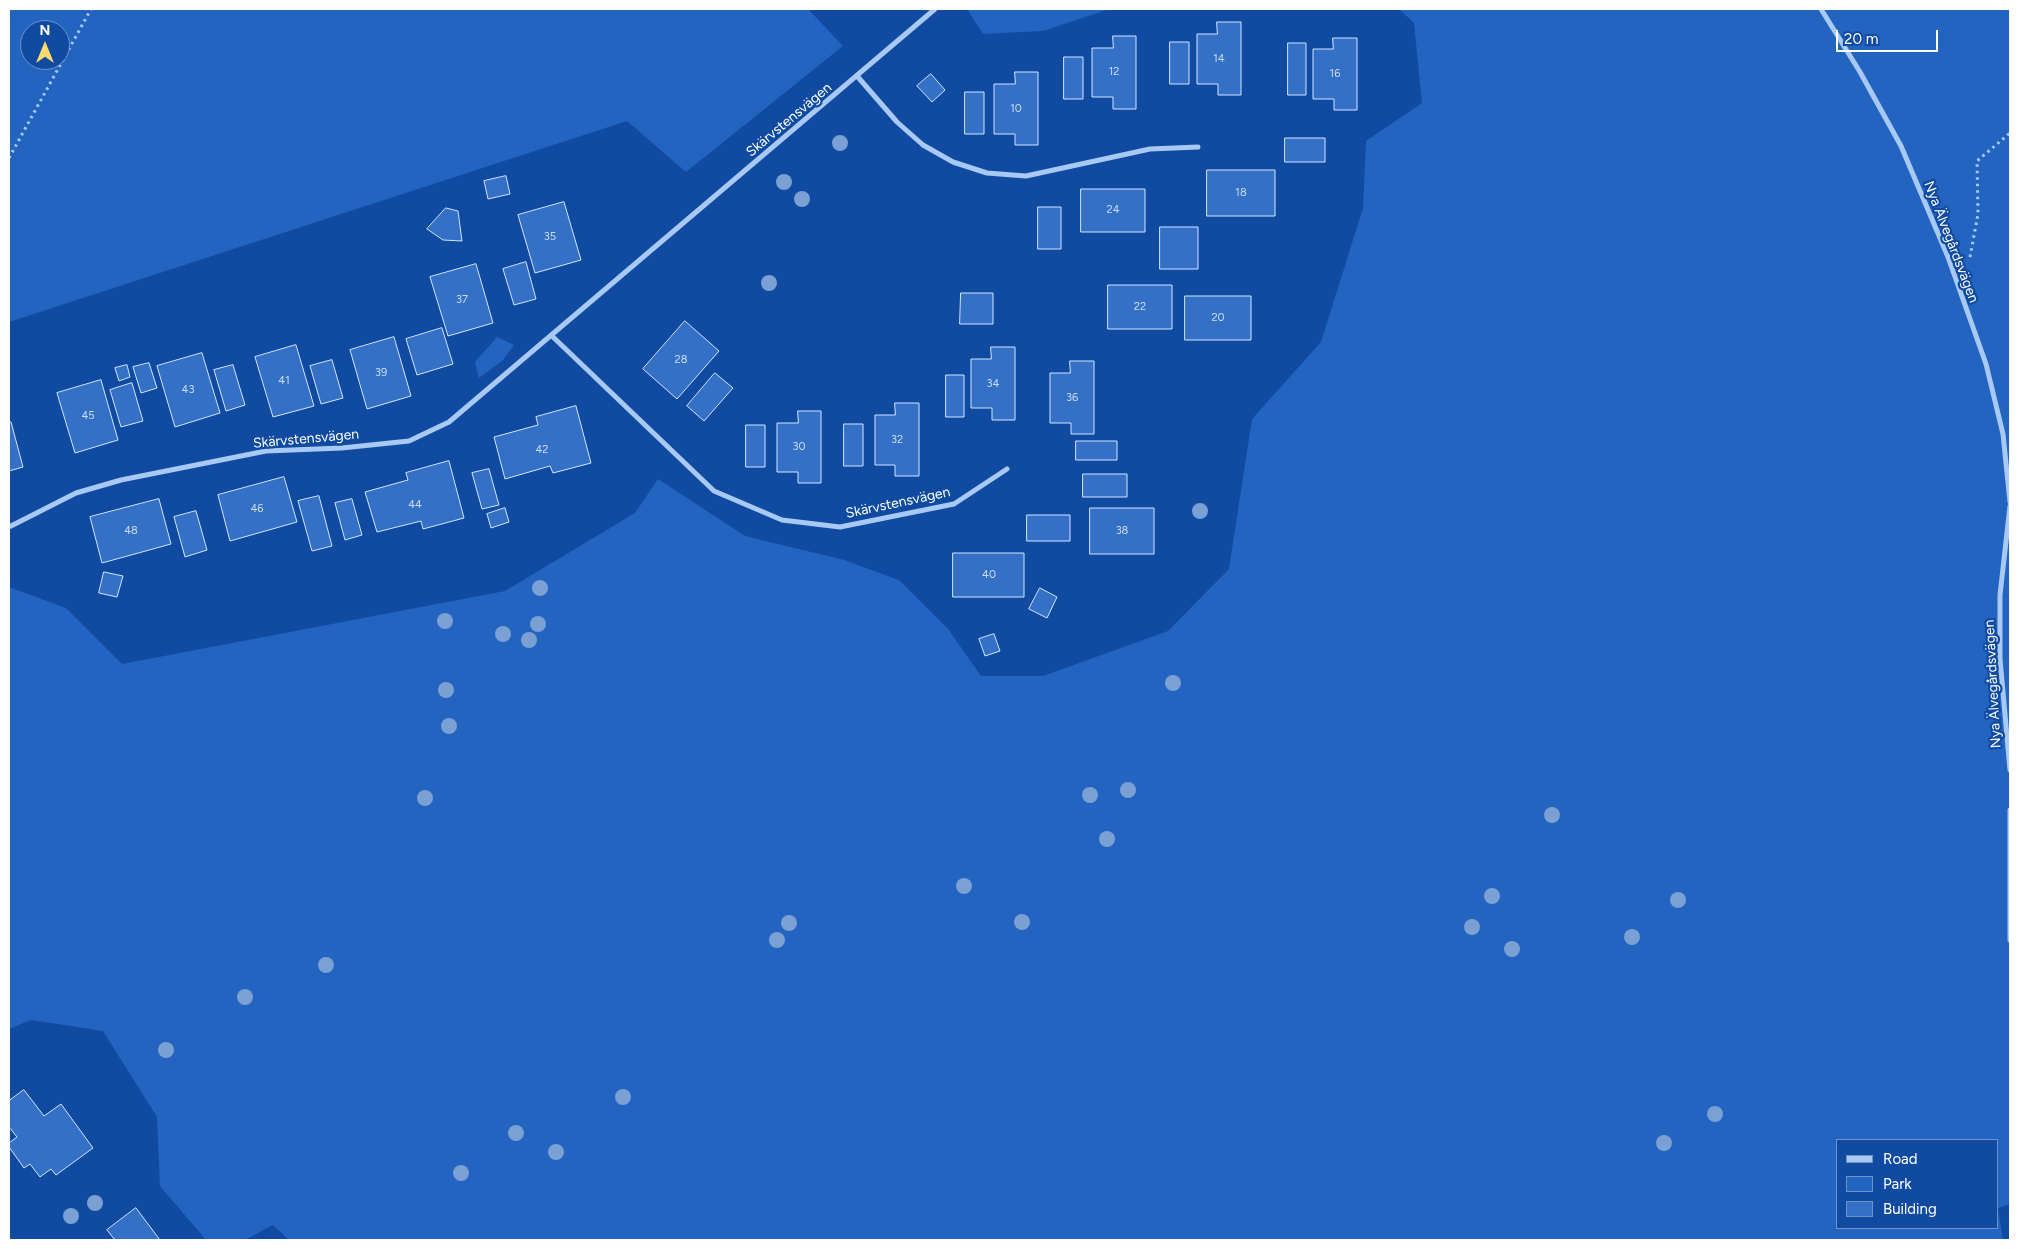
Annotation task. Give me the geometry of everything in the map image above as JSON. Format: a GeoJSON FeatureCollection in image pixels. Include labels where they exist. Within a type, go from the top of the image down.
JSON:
{"type":"FeatureCollection","features":[{"type":"Feature","properties":{"kind":"street","name":"Skärvstensvägen"},"geometry":{"type":"LineString","coordinates":[[9,527],[76,493],[121,480],[266,452],[342,448],[409,441],[449,422],[935,9]]}},
{"type":"Feature","properties":{"kind":"street","name":"Nya Älvegårdsvägen"},"geometry":{"type":"LineString","coordinates":[[1821,9],[1860,72],[1901,146],[1948,257],[1986,364],[2003,434],[2010,502]]}},
{"type":"Feature","properties":{"kind":"street"},"geometry":{"type":"LineString","coordinates":[[857,76],[897,122],[923,145],[953,162],[987,173],[1026,176],[1150,149],[1198,147]]}},
{"type":"Feature","properties":{"kind":"street","name":"Skärvstensvägen"},"geometry":{"type":"LineString","coordinates":[[552,336],[714,491],[782,520],[840,527],[954,504],[1007,469]]}},
{"type":"Feature","properties":{"kind":"street","name":"Nya Älvegårdsvägen"},"geometry":{"type":"LineString","coordinates":[[2010,506],[2000,595],[2000,650],[2010,770]]}},
{"type":"Feature","properties":{"kind":"street"},"geometry":{"type":"LineString","coordinates":[[2010,810],[2010,940]]}},
{"type":"Feature","properties":{"kind":"path"},"geometry":{"type":"LineString","coordinates":[[9,158],[91,9]]}},
{"type":"Feature","properties":{"kind":"path"},"geometry":{"type":"LineString","coordinates":[[1969,263],[1978,214],[1977,161],[2010,133]]}},
{"type":"Feature","properties":{"kind":"green space"},"geometry":{"type":"Polygon","coordinates":[[[9,9],[808,9],[843,46],[686,172],[627,121],[9,322],[9,9]]]}},
{"type":"Feature","properties":{"kind":"green space"},"geometry":{"type":"Polygon","coordinates":[[[967,9],[1109,9],[1043,31],[983,34],[967,9]]]}},
{"type":"Feature","properties":{"kind":"green space"},"geometry":{"type":"Polygon","coordinates":[[[1399,9],[2010,9],[2010,1204],[1999,1208],[1999,1139],[1836,1139],[1836,1229],[1999,1229],[1999,1214],[2003,1240],[289,1240],[273,1225],[245,1240],[206,1240],[160,1186],[157,1117],[103,1031],[31,1020],[9,1029],[9,587],[66,608],[122,664],[505,591],[635,513],[658,479],[745,536],[844,560],[899,580],[948,629],[981,676],[1043,676],[1168,631],[1229,569],[1252,419],[1321,342],[1363,208],[1366,141],[1422,103],[1414,23],[1399,9]]]}},
{"type":"Feature","properties":{"kind":"green space"},"geometry":{"type":"Polygon","coordinates":[[[497,337],[514,345],[503,360],[479,378],[475,362],[497,337]]]}},
{"type":"Feature","properties":{"kind":"building"},"geometry":{"type":"Polygon","coordinates":[[[1217,22],[1241,22],[1241,95],[1218,95],[1218,84],[1197,84],[1197,34],[1217,34],[1217,22]]]}},
{"type":"Feature","properties":{"kind":"building"},"geometry":{"type":"Polygon","coordinates":[[[1113,36],[1136,36],[1136,109],[1113,109],[1113,97],[1092,97],[1092,48],[1113,48],[1113,36]]]}},
{"type":"Feature","properties":{"kind":"building"},"geometry":{"type":"Polygon","coordinates":[[[1333,38],[1357,38],[1357,110],[1334,110],[1334,99],[1313,99],[1313,49],[1333,49],[1333,38]]]}},
{"type":"Feature","properties":{"kind":"building"},"geometry":{"type":"Polygon","coordinates":[[[1170,42],[1189,42],[1189,84],[1170,84],[1170,42]]]}},
{"type":"Feature","properties":{"kind":"building"},"geometry":{"type":"Polygon","coordinates":[[[1288,43],[1306,43],[1306,95],[1288,95],[1288,43]]]}},
{"type":"Feature","properties":{"kind":"building"},"geometry":{"type":"Polygon","coordinates":[[[1064,57],[1083,57],[1083,99],[1064,99],[1064,57]]]}},
{"type":"Feature","properties":{"kind":"building"},"geometry":{"type":"Polygon","coordinates":[[[1015,72],[1038,72],[1038,145],[1015,145],[1015,134],[994,134],[994,84],[1015,84],[1015,72]]]}},
{"type":"Feature","properties":{"kind":"building"},"geometry":{"type":"Polygon","coordinates":[[[931,74],[945,90],[932,102],[917,86],[931,74]]]}},
{"type":"Feature","properties":{"kind":"building"},"geometry":{"type":"Polygon","coordinates":[[[965,92],[984,92],[984,134],[965,134],[965,92]]]}},
{"type":"Feature","properties":{"kind":"building"},"geometry":{"type":"Polygon","coordinates":[[[1285,138],[1325,138],[1325,162],[1285,162],[1285,138]]]}},
{"type":"Feature","properties":{"kind":"building"},"geometry":{"type":"Polygon","coordinates":[[[1207,170],[1275,170],[1275,216],[1207,216],[1207,170]]]}},
{"type":"Feature","properties":{"kind":"building"},"geometry":{"type":"Polygon","coordinates":[[[506,176],[510,194],[488,199],[484,181],[506,176]]]}},
{"type":"Feature","properties":{"kind":"building"},"geometry":{"type":"Polygon","coordinates":[[[1081,189],[1145,189],[1145,232],[1081,232],[1081,189]]]}},
{"type":"Feature","properties":{"kind":"building"},"geometry":{"type":"Polygon","coordinates":[[[564,202],[581,260],[535,273],[518,215],[564,202]]]}},
{"type":"Feature","properties":{"kind":"building"},"geometry":{"type":"Polygon","coordinates":[[[1038,207],[1061,207],[1061,249],[1038,249],[1038,207]]]}},
{"type":"Feature","properties":{"kind":"building"},"geometry":{"type":"Polygon","coordinates":[[[446,208],[458,211],[462,241],[443,240],[427,229],[446,208]]]}},
{"type":"Feature","properties":{"kind":"building"},"geometry":{"type":"Polygon","coordinates":[[[1160,227],[1198,227],[1198,269],[1160,269],[1160,227]]]}},
{"type":"Feature","properties":{"kind":"building"},"geometry":{"type":"Polygon","coordinates":[[[526,262],[536,299],[514,305],[503,269],[526,262]]]}},
{"type":"Feature","properties":{"kind":"building"},"geometry":{"type":"Polygon","coordinates":[[[476,264],[493,323],[448,336],[430,277],[476,264]]]}},
{"type":"Feature","properties":{"kind":"building"},"geometry":{"type":"Polygon","coordinates":[[[1108,285],[1172,285],[1172,329],[1108,329],[1108,285]]]}},
{"type":"Feature","properties":{"kind":"building"},"geometry":{"type":"Polygon","coordinates":[[[961,293],[993,293],[993,324],[960,324],[961,293]]]}},
{"type":"Feature","properties":{"kind":"building"},"geometry":{"type":"Polygon","coordinates":[[[1185,296],[1251,296],[1251,340],[1185,340],[1185,296]]]}},
{"type":"Feature","properties":{"kind":"building"},"geometry":{"type":"Polygon","coordinates":[[[685,321],[719,351],[677,399],[643,369],[685,321]]]}},
{"type":"Feature","properties":{"kind":"building"},"geometry":{"type":"Polygon","coordinates":[[[442,328],[453,364],[417,375],[406,339],[442,328]]]}},
{"type":"Feature","properties":{"kind":"building"},"geometry":{"type":"Polygon","coordinates":[[[394,337],[411,396],[367,409],[350,350],[394,337]]]}},
{"type":"Feature","properties":{"kind":"building"},"geometry":{"type":"Polygon","coordinates":[[[296,345],[314,406],[273,417],[255,357],[296,345]]]}},
{"type":"Feature","properties":{"kind":"building"},"geometry":{"type":"Polygon","coordinates":[[[991,347],[1015,347],[1015,420],[992,420],[992,408],[971,408],[971,359],[991,359],[991,347]]]}},
{"type":"Feature","properties":{"kind":"building"},"geometry":{"type":"Polygon","coordinates":[[[202,353],[220,413],[175,427],[157,366],[202,353]]]}},
{"type":"Feature","properties":{"kind":"building"},"geometry":{"type":"Polygon","coordinates":[[[332,360],[343,398],[321,404],[310,366],[332,360]]]}},
{"type":"Feature","properties":{"kind":"building"},"geometry":{"type":"Polygon","coordinates":[[[1070,361],[1094,361],[1094,434],[1071,434],[1071,423],[1050,423],[1050,373],[1070,373],[1070,361]]]}},
{"type":"Feature","properties":{"kind":"building"},"geometry":{"type":"Polygon","coordinates":[[[149,363],[157,388],[141,393],[133,367],[149,363]]]}},
{"type":"Feature","properties":{"kind":"building"},"geometry":{"type":"Polygon","coordinates":[[[127,365],[130,377],[119,381],[115,368],[127,365]]]}},
{"type":"Feature","properties":{"kind":"building"},"geometry":{"type":"Polygon","coordinates":[[[233,365],[245,405],[226,411],[214,370],[233,365]]]}},
{"type":"Feature","properties":{"kind":"building"},"geometry":{"type":"Polygon","coordinates":[[[715,373],[733,388],[704,421],[687,406],[715,373]]]}},
{"type":"Feature","properties":{"kind":"building"},"geometry":{"type":"Polygon","coordinates":[[[946,375],[964,375],[964,417],[946,417],[946,375]]]}},
{"type":"Feature","properties":{"kind":"building"},"geometry":{"type":"Polygon","coordinates":[[[101,380],[118,440],[75,453],[57,393],[101,380]]]}},
{"type":"Feature","properties":{"kind":"building"},"geometry":{"type":"Polygon","coordinates":[[[132,383],[143,421],[121,427],[110,390],[132,383]]]}},
{"type":"Feature","properties":{"kind":"building"},"geometry":{"type":"Polygon","coordinates":[[[895,403],[919,403],[919,476],[895,476],[895,465],[875,465],[875,415],[895,415],[895,403]]]}},
{"type":"Feature","properties":{"kind":"building"},"geometry":{"type":"Polygon","coordinates":[[[576,406],[591,463],[553,473],[550,466],[505,479],[494,437],[538,425],[536,417],[576,406]]]}},
{"type":"Feature","properties":{"kind":"building"},"geometry":{"type":"Polygon","coordinates":[[[798,411],[821,411],[821,483],[798,483],[798,472],[777,472],[777,423],[798,423],[798,411]]]}},
{"type":"Feature","properties":{"kind":"building"},"geometry":{"type":"Polygon","coordinates":[[[11,422],[23,467],[9,471],[9,423],[11,422]]]}},
{"type":"Feature","properties":{"kind":"building"},"geometry":{"type":"Polygon","coordinates":[[[844,424],[863,424],[863,466],[844,466],[844,424]]]}},
{"type":"Feature","properties":{"kind":"building"},"geometry":{"type":"Polygon","coordinates":[[[746,425],[765,425],[765,467],[746,467],[746,425]]]}},
{"type":"Feature","properties":{"kind":"building"},"geometry":{"type":"Polygon","coordinates":[[[1076,441],[1117,441],[1117,460],[1076,460],[1076,441]]]}},
{"type":"Feature","properties":{"kind":"building"},"geometry":{"type":"Polygon","coordinates":[[[449,461],[464,518],[423,529],[421,521],[377,532],[365,492],[408,480],[406,473],[449,461]]]}},
{"type":"Feature","properties":{"kind":"building"},"geometry":{"type":"Polygon","coordinates":[[[489,469],[499,505],[482,509],[472,473],[489,469]]]}},
{"type":"Feature","properties":{"kind":"building"},"geometry":{"type":"Polygon","coordinates":[[[1083,474],[1127,474],[1127,497],[1083,497],[1083,474]]]}},
{"type":"Feature","properties":{"kind":"building"},"geometry":{"type":"Polygon","coordinates":[[[284,477],[297,522],[230,541],[218,495],[284,477]]]}},
{"type":"Feature","properties":{"kind":"building"},"geometry":{"type":"Polygon","coordinates":[[[319,496],[332,546],[312,551],[298,501],[319,496]]]}},
{"type":"Feature","properties":{"kind":"building"},"geometry":{"type":"Polygon","coordinates":[[[159,499],[171,544],[102,563],[90,517],[159,499]]]}},
{"type":"Feature","properties":{"kind":"building"},"geometry":{"type":"Polygon","coordinates":[[[352,499],[362,535],[345,540],[335,503],[352,499]]]}},
{"type":"Feature","properties":{"kind":"building"},"geometry":{"type":"Polygon","coordinates":[[[505,508],[509,522],[491,528],[487,514],[505,508]]]}},
{"type":"Feature","properties":{"kind":"building"},"geometry":{"type":"Polygon","coordinates":[[[1090,508],[1154,508],[1154,554],[1090,554],[1090,508]]]}},
{"type":"Feature","properties":{"kind":"building"},"geometry":{"type":"Polygon","coordinates":[[[196,511],[207,550],[185,557],[174,517],[196,511]]]}},
{"type":"Feature","properties":{"kind":"building"},"geometry":{"type":"Polygon","coordinates":[[[1027,515],[1070,515],[1070,541],[1027,541],[1027,515]]]}},
{"type":"Feature","properties":{"kind":"building"},"geometry":{"type":"Polygon","coordinates":[[[953,553],[1024,553],[1024,597],[953,597],[953,553]]]}},
{"type":"Feature","properties":{"kind":"building"},"geometry":{"type":"Polygon","coordinates":[[[104,572],[123,576],[117,597],[99,593],[104,572]]]}},
{"type":"Feature","properties":{"kind":"building"},"geometry":{"type":"Polygon","coordinates":[[[1040,588],[1057,597],[1047,618],[1029,609],[1040,588]]]}},
{"type":"Feature","properties":{"kind":"building"},"geometry":{"type":"Polygon","coordinates":[[[994,634],[1000,651],[985,656],[979,639],[994,634]]]}},
{"type":"Feature","properties":{"kind":"building"},"geometry":{"type":"Polygon","coordinates":[[[24,1090],[44,1116],[61,1104],[93,1148],[56,1175],[51,1169],[40,1177],[30,1164],[24,1168],[9,1147],[9,1143],[17,1137],[9,1127],[9,1101],[24,1090]]]}},
{"type":"Feature","properties":{"kind":"building"},"geometry":{"type":"Polygon","coordinates":[[[136,1208],[160,1240],[115,1240],[107,1230],[136,1208]]]}}]}
